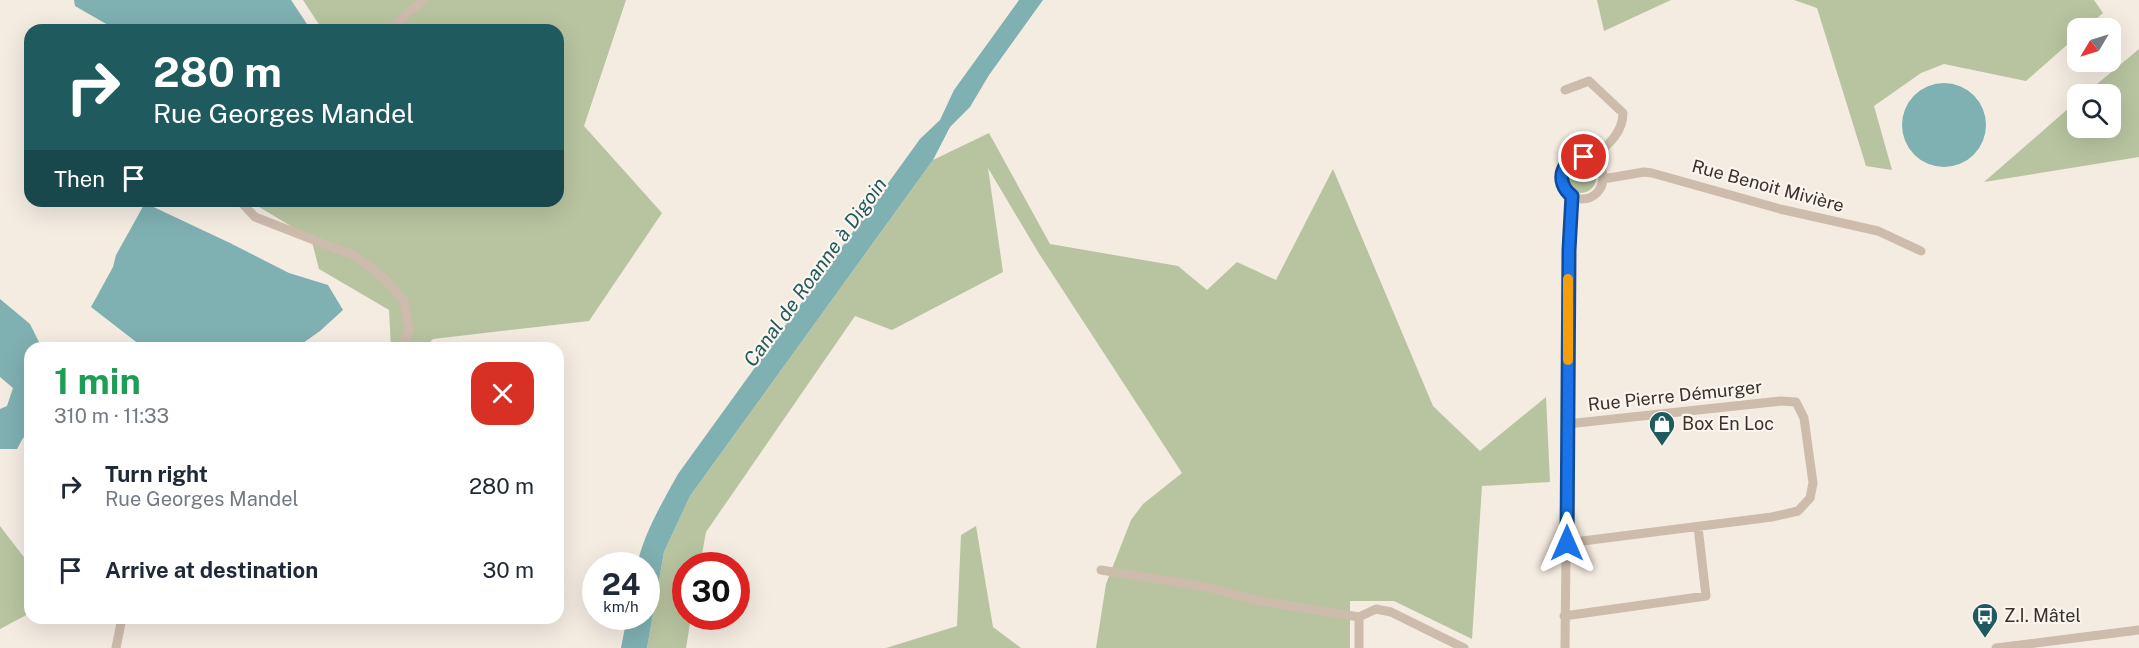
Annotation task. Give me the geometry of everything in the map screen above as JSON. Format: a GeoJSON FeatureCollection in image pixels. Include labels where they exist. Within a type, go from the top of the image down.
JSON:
{"type":"FeatureCollection","features":[{"type":"Feature","properties":{"kind":"street"},"geometry":{"type":"LineString","coordinates":[[396,24],[423,0]]}},
{"type":"Feature","properties":{"kind":"street"},"geometry":{"type":"LineString","coordinates":[[1565,90],[1588,81],[1623,113],[1623,122],[1619,132],[1591,160]]}},
{"type":"Feature","properties":{"kind":"street"},"geometry":{"type":"LineString","coordinates":[[1577,158],[1591,160],[1600,168],[1602,179],[1599,190],[1589,198],[1578,198],[1572,196],[1562,186],[1561,179],[1565,165],[1577,158]]}},
{"type":"Feature","properties":{"kind":"street","name":"Rue Benoit Mivière"},"geometry":{"type":"LineString","coordinates":[[1602,179],[1652,172],[1780,209],[1878,231],[1921,250]]}},
{"type":"Feature","properties":{"kind":"street"},"geometry":{"type":"LineString","coordinates":[[1565,648],[1569,250],[1572,196]]}},
{"type":"Feature","properties":{"kind":"street"},"geometry":{"type":"LineString","coordinates":[[246,207],[255,217],[355,256],[384,278],[404,301],[409,330],[404,342]]}},
{"type":"Feature","properties":{"kind":"street","name":"Rue Pierre Démurger"},"geometry":{"type":"LineString","coordinates":[[1567,424],[1781,401],[1796,402],[1804,418],[1813,483],[1810,498],[1798,511],[1772,517],[1567,543]]}},
{"type":"Feature","properties":{"kind":"street"},"geometry":{"type":"LineString","coordinates":[[1564,616],[1706,597],[1698,527]]}},
{"type":"Feature","properties":{"kind":"street"},"geometry":{"type":"LineString","coordinates":[[1101,570],[1207,587],[1244,597],[1359,617],[1376,609],[1391,612],[1464,648]]}},
{"type":"Feature","properties":{"kind":"street"},"geometry":{"type":"LineString","coordinates":[[1359,617],[1359,648]]}},
{"type":"Feature","properties":{"kind":"street"},"geometry":{"type":"LineString","coordinates":[[116,648],[121,624]]}},
{"type":"Feature","properties":{"kind":"street"},"geometry":{"type":"LineString","coordinates":[[1996,648],[2068,644],[2139,630]]}},
{"type":"Feature","properties":{"kind":"green space"},"geometry":{"type":"Polygon","coordinates":[[[303,0],[626,0],[584,126],[662,213],[589,321],[433,339],[430,342],[391,342],[389,310],[319,269],[311,238],[259,207],[564,207],[564,24],[319,24],[303,0]]]}},
{"type":"Feature","properties":{"kind":"green space"},"geometry":{"type":"Polygon","coordinates":[[[1597,0],[1671,0],[1604,31],[1597,0]]]}},
{"type":"Feature","properties":{"kind":"green space"},"geometry":{"type":"Polygon","coordinates":[[[1794,0],[2094,0],[2103,13],[2097,18],[2067,18],[2067,45],[2026,81],[1944,64],[1921,73],[1874,106],[1892,170],[1866,166],[1817,8],[1794,0]]]}},
{"type":"Feature","properties":{"kind":"green space"},"geometry":{"type":"Polygon","coordinates":[[[2139,49],[2139,157],[1984,182],[2067,110],[2067,138],[2121,138],[2121,84],[2097,84],[2111,72],[2121,72],[2121,64],[2139,49]]]}},
{"type":"Feature","properties":{"kind":"green space"},"geometry":{"type":"Polygon","coordinates":[[[989,133],[1050,244],[1178,266],[1207,290],[1237,262],[1276,280],[1333,169],[1433,406],[1480,451],[1546,397],[1550,482],[1482,486],[1472,639],[1394,601],[1350,601],[1350,648],[1096,648],[1106,584],[1131,520],[1143,504],[1182,473],[1038,252],[988,168],[1003,272],[892,330],[855,316],[706,532],[702,552],[672,552],[672,630],[689,630],[686,648],[647,648],[650,630],[660,630],[660,575],[664,552],[690,496],[933,160],[989,133]]]}},
{"type":"Feature","properties":{"kind":"green space"},"geometry":{"type":"Polygon","coordinates":[[[1581,163],[1592,167],[1596,178],[1592,189],[1581,193],[1570,189],[1566,178],[1570,167],[1581,163]]]}},
{"type":"Feature","properties":{"kind":"green space"},"geometry":{"type":"Polygon","coordinates":[[[0,526],[24,557],[24,616],[0,629],[0,526]]]}},
{"type":"Feature","properties":{"kind":"green space"},"geometry":{"type":"Polygon","coordinates":[[[976,526],[993,627],[1021,648],[886,648],[957,626],[961,535],[976,526]]]}},
{"type":"Feature","properties":{"kind":"water"},"geometry":{"type":"Polygon","coordinates":[[[74,0],[291,0],[307,24],[106,24],[75,6],[74,0]]]}},
{"type":"Feature","properties":{"kind":"water"},"geometry":{"type":"Polygon","coordinates":[[[1019,0],[1043,0],[989,75],[970,107],[950,127],[933,160],[690,496],[664,552],[660,575],[660,552],[640,552],[660,507],[678,474],[920,139],[940,120],[954,90],[1019,0]]]}},
{"type":"Feature","properties":{"kind":"water"},"geometry":{"type":"Polygon","coordinates":[[[1944,83],[1960,86],[1974,95],[1983,109],[1986,125],[1983,141],[1974,155],[1960,164],[1944,167],[1928,164],[1914,155],[1905,141],[1902,125],[1905,109],[1914,95],[1928,86],[1944,83]]]}},
{"type":"Feature","properties":{"kind":"water"},"geometry":{"type":"Polygon","coordinates":[[[143,207],[154,207],[289,273],[328,285],[343,310],[304,342],[136,342],[91,307],[113,267],[116,255],[143,207]]]}},
{"type":"Feature","properties":{"kind":"water"},"geometry":{"type":"Polygon","coordinates":[[[0,299],[30,324],[39,342],[24,342],[24,438],[17,449],[0,449],[0,409],[7,406],[13,388],[0,377],[0,299]]]}},
{"type":"Feature","properties":{"kind":"water"},"geometry":{"type":"Polygon","coordinates":[[[624,630],[650,630],[647,648],[621,648],[624,630]]]}},
{"type":"Feature","properties":{"kind":"slow traffic"},"geometry":{"type":"LineString","coordinates":[[1568,279],[1568,360]]}},
{"type":"Feature","properties":{"kind":"place","name":"Box En Loc"},"geometry":{"type":"Point","coordinates":[1662,447]}},
{"type":"Feature","properties":{"kind":"place","name":"Z.I. Mâtel"},"geometry":{"type":"Point","coordinates":[1985,639]}},
{"type":"Feature","properties":{"kind":"route"},"geometry":{"type":"LineString","coordinates":[[1567,543],[1569,250],[1572,196],[1562,186],[1561,179],[1565,165],[1571,160],[1584,157]]}},
{"type":"Feature","properties":{"kind":"water label","name":"Canal de Roanne à Digoin"},"geometry":{"type":"Point","coordinates":[815,272]}}]}
